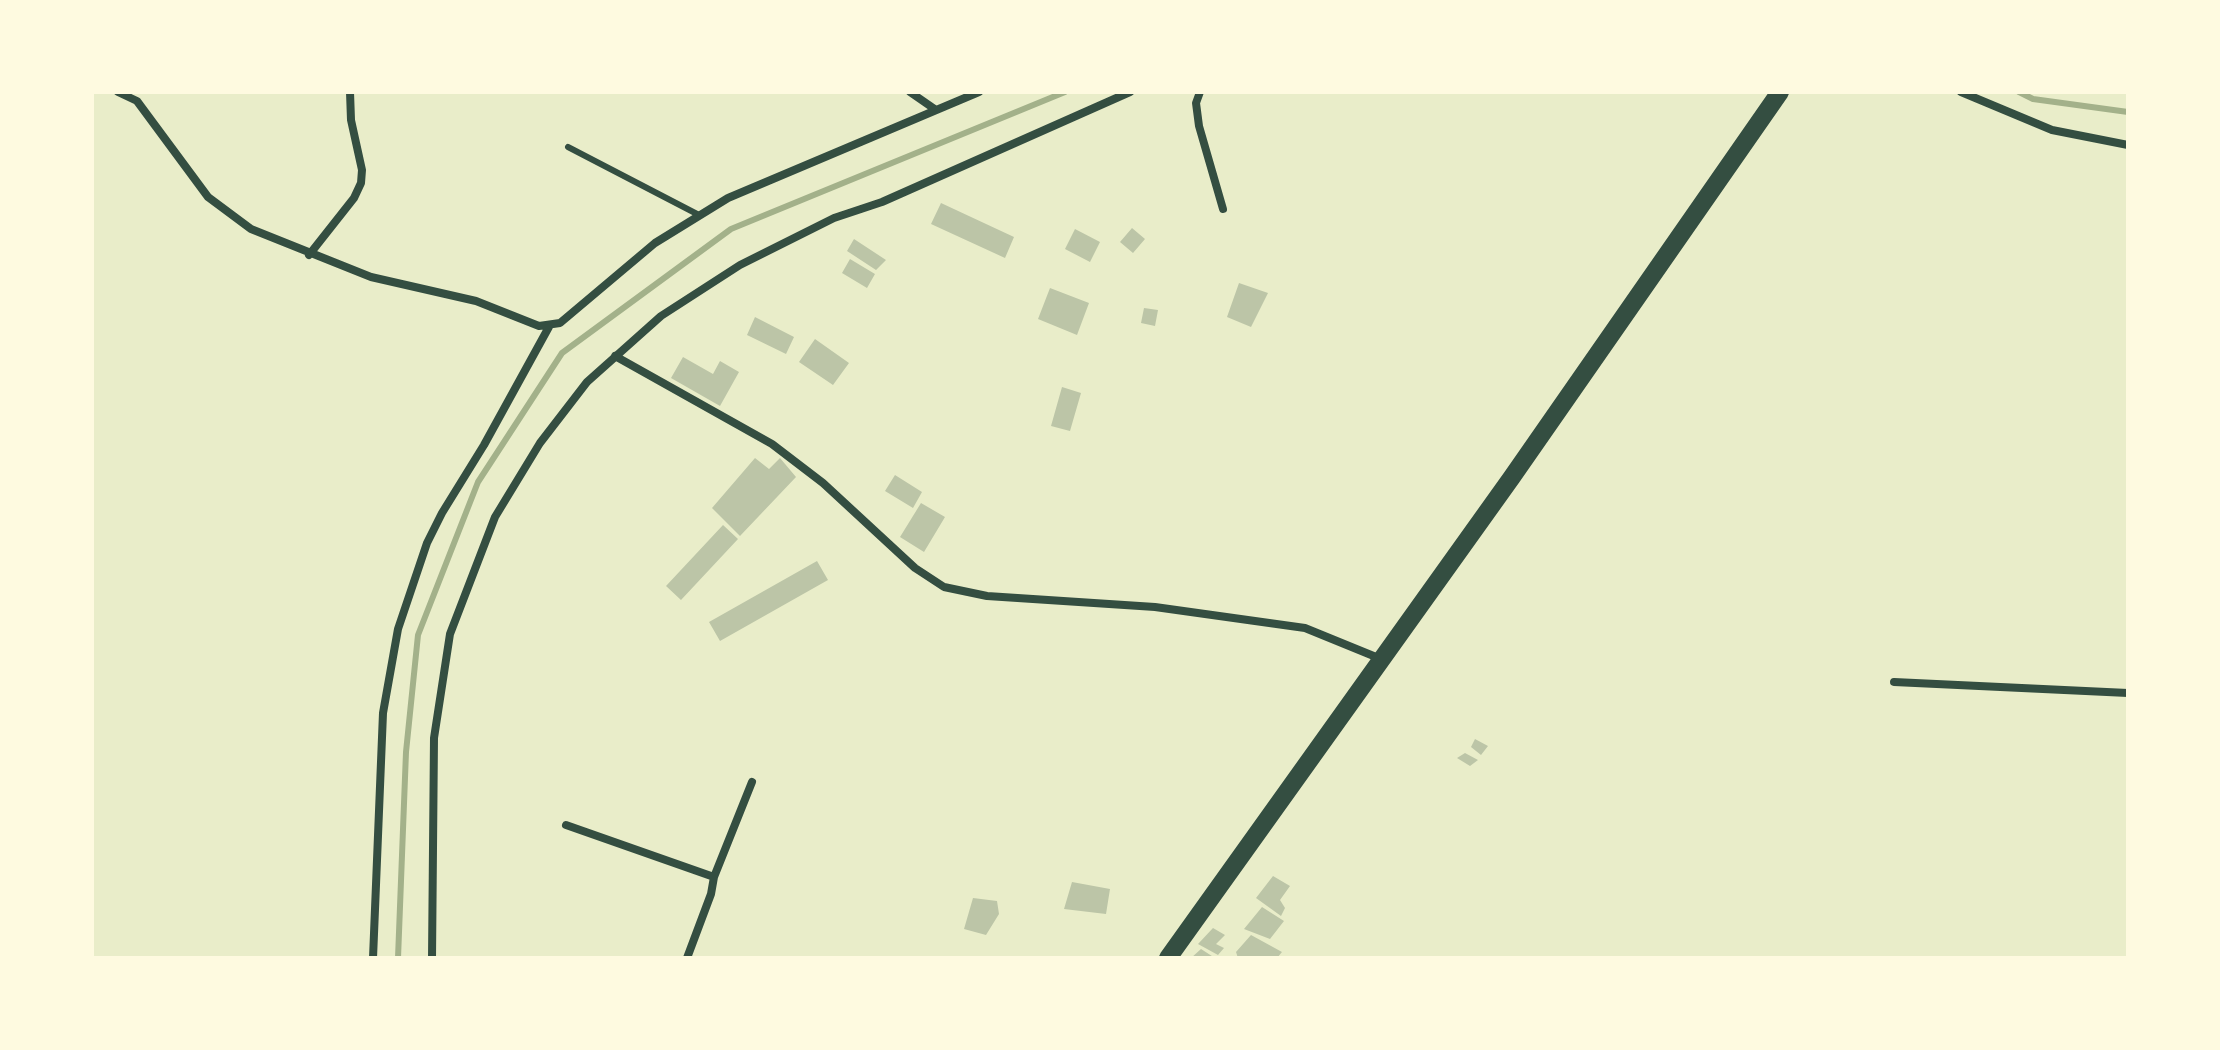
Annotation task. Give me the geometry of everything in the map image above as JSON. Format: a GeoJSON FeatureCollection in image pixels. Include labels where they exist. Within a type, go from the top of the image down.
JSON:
{"type":"FeatureCollection","features":[{"type":"Feature","properties":{"kind":"main road"},"geometry":{"type":"LineString","coordinates":[[1168,958],[1780,92]]}},
{"type":"Feature","properties":{"kind":"street"},"geometry":{"type":"LineString","coordinates":[[118,92],[137,101],[219,207],[251,229],[309,255],[371,277],[476,301],[521,320],[550,325],[560,323],[655,243],[728,198],[979,92]]}},
{"type":"Feature","properties":{"kind":"street"},"geometry":{"type":"LineString","coordinates":[[309,255],[354,198],[361,183],[362,170],[351,120],[350,92]]}},
{"type":"Feature","properties":{"kind":"street"},"geometry":{"type":"LineString","coordinates":[[910,92],[936,110]]}},
{"type":"Feature","properties":{"kind":"street"},"geometry":{"type":"LineString","coordinates":[[432,958],[434,738],[450,634],[465,589],[511,489],[587,382],[661,316],[740,265],[834,218],[882,202],[1130,92]]}},
{"type":"Feature","properties":{"kind":"street"},"geometry":{"type":"LineString","coordinates":[[1200,92],[1196,103],[1200,134],[1223,209]]}},
{"type":"Feature","properties":{"kind":"street"},"geometry":{"type":"LineString","coordinates":[[1961,92],[2052,130],[2128,145]]}},
{"type":"Feature","properties":{"kind":"street"},"geometry":{"type":"LineString","coordinates":[[373,958],[383,713],[398,629],[427,543],[550,325]]}},
{"type":"Feature","properties":{"kind":"street"},"geometry":{"type":"LineString","coordinates":[[615,356],[772,444],[823,483],[915,568],[944,587],[987,596],[1155,607],[1305,628],[1381,659]]}},
{"type":"Feature","properties":{"kind":"street"},"geometry":{"type":"LineString","coordinates":[[1894,682],[2128,693]]}},
{"type":"Feature","properties":{"kind":"street"},"geometry":{"type":"LineString","coordinates":[[687,958],[711,894],[714,877],[752,782]]}},
{"type":"Feature","properties":{"kind":"street"},"geometry":{"type":"LineString","coordinates":[[566,825],[699,868],[714,877]]}},
{"type":"Feature","properties":{"kind":"lane"},"geometry":{"type":"LineString","coordinates":[[568,147],[699,215]]}},
{"type":"Feature","properties":{"kind":"building"},"geometry":{"type":"Polygon","coordinates":[[[941,203],[1014,237],[1005,258],[931,224],[941,203]]]}},
{"type":"Feature","properties":{"kind":"building"},"geometry":{"type":"Polygon","coordinates":[[[1132,228],[1145,239],[1133,253],[1120,242],[1132,228]]]}},
{"type":"Feature","properties":{"kind":"building"},"geometry":{"type":"Polygon","coordinates":[[[1075,229],[1100,242],[1090,262],[1065,249],[1075,229]]]}},
{"type":"Feature","properties":{"kind":"building"},"geometry":{"type":"Polygon","coordinates":[[[854,239],[886,260],[876,270],[847,251],[854,239]]]}},
{"type":"Feature","properties":{"kind":"building"},"geometry":{"type":"Polygon","coordinates":[[[850,259],[875,274],[867,288],[842,273],[850,259]]]}},
{"type":"Feature","properties":{"kind":"building"},"geometry":{"type":"Polygon","coordinates":[[[1239,283],[1268,293],[1251,327],[1227,317],[1239,283]]]}},
{"type":"Feature","properties":{"kind":"building"},"geometry":{"type":"Polygon","coordinates":[[[1050,288],[1089,303],[1077,335],[1038,319],[1050,288]]]}},
{"type":"Feature","properties":{"kind":"building"},"geometry":{"type":"Polygon","coordinates":[[[1144,308],[1158,310],[1155,326],[1141,323],[1144,308]]]}},
{"type":"Feature","properties":{"kind":"building"},"geometry":{"type":"Polygon","coordinates":[[[755,317],[794,337],[786,354],[747,335],[755,317]]]}},
{"type":"Feature","properties":{"kind":"building"},"geometry":{"type":"Polygon","coordinates":[[[815,339],[849,363],[833,385],[799,362],[815,339]]]}},
{"type":"Feature","properties":{"kind":"building"},"geometry":{"type":"Polygon","coordinates":[[[683,357],[713,374],[720,361],[739,372],[720,406],[671,378],[683,357]]]}},
{"type":"Feature","properties":{"kind":"building"},"geometry":{"type":"Polygon","coordinates":[[[1062,387],[1081,393],[1070,431],[1051,426],[1062,387]]]}},
{"type":"Feature","properties":{"kind":"building"},"geometry":{"type":"Polygon","coordinates":[[[755,458],[769,469],[780,458],[796,477],[740,536],[712,508],[755,458]]]}},
{"type":"Feature","properties":{"kind":"building"},"geometry":{"type":"Polygon","coordinates":[[[895,475],[922,492],[913,508],[885,491],[895,475]]]}},
{"type":"Feature","properties":{"kind":"building"},"geometry":{"type":"Polygon","coordinates":[[[921,503],[945,517],[924,552],[900,537],[921,503]]]}},
{"type":"Feature","properties":{"kind":"building"},"geometry":{"type":"Polygon","coordinates":[[[723,525],[738,539],[681,600],[666,586],[723,525]]]}},
{"type":"Feature","properties":{"kind":"building"},"geometry":{"type":"Polygon","coordinates":[[[817,561],[828,580],[720,641],[709,622],[817,561]]]}},
{"type":"Feature","properties":{"kind":"building"},"geometry":{"type":"Polygon","coordinates":[[[1475,739],[1488,746],[1481,755],[1471,747],[1475,739]]]}},
{"type":"Feature","properties":{"kind":"building"},"geometry":{"type":"Polygon","coordinates":[[[1465,753],[1478,760],[1470,766],[1457,758],[1465,753]]]}},
{"type":"Feature","properties":{"kind":"building"},"geometry":{"type":"Polygon","coordinates":[[[1273,876],[1290,886],[1280,900],[1285,908],[1281,916],[1256,898],[1273,876]]]}},
{"type":"Feature","properties":{"kind":"building"},"geometry":{"type":"Polygon","coordinates":[[[1072,882],[1110,889],[1106,914],[1064,909],[1072,882]]]}},
{"type":"Feature","properties":{"kind":"building"},"geometry":{"type":"Polygon","coordinates":[[[973,898],[997,901],[999,914],[986,935],[964,929],[973,898]]]}},
{"type":"Feature","properties":{"kind":"building"},"geometry":{"type":"Polygon","coordinates":[[[1262,907],[1284,921],[1270,939],[1244,929],[1262,907]]]}},
{"type":"Feature","properties":{"kind":"building"},"geometry":{"type":"Polygon","coordinates":[[[1213,928],[1225,935],[1216,944],[1224,948],[1218,955],[1198,944],[1213,928]]]}},
{"type":"Feature","properties":{"kind":"building"},"geometry":{"type":"Polygon","coordinates":[[[1251,935],[1282,952],[1277,958],[1238,958],[1236,952],[1251,935]]]}},
{"type":"Feature","properties":{"kind":"building"},"geometry":{"type":"Polygon","coordinates":[[[1201,949],[1215,958],[1191,958],[1201,949]]]}},
{"type":"Feature","properties":{"kind":"waterway"},"geometry":{"type":"LineString","coordinates":[[398,958],[406,752],[418,635],[478,482],[562,353],[731,229],[1065,92]]}},
{"type":"Feature","properties":{"kind":"waterway"},"geometry":{"type":"LineString","coordinates":[[2019,92],[2033,99],[2128,112]]}}]}
